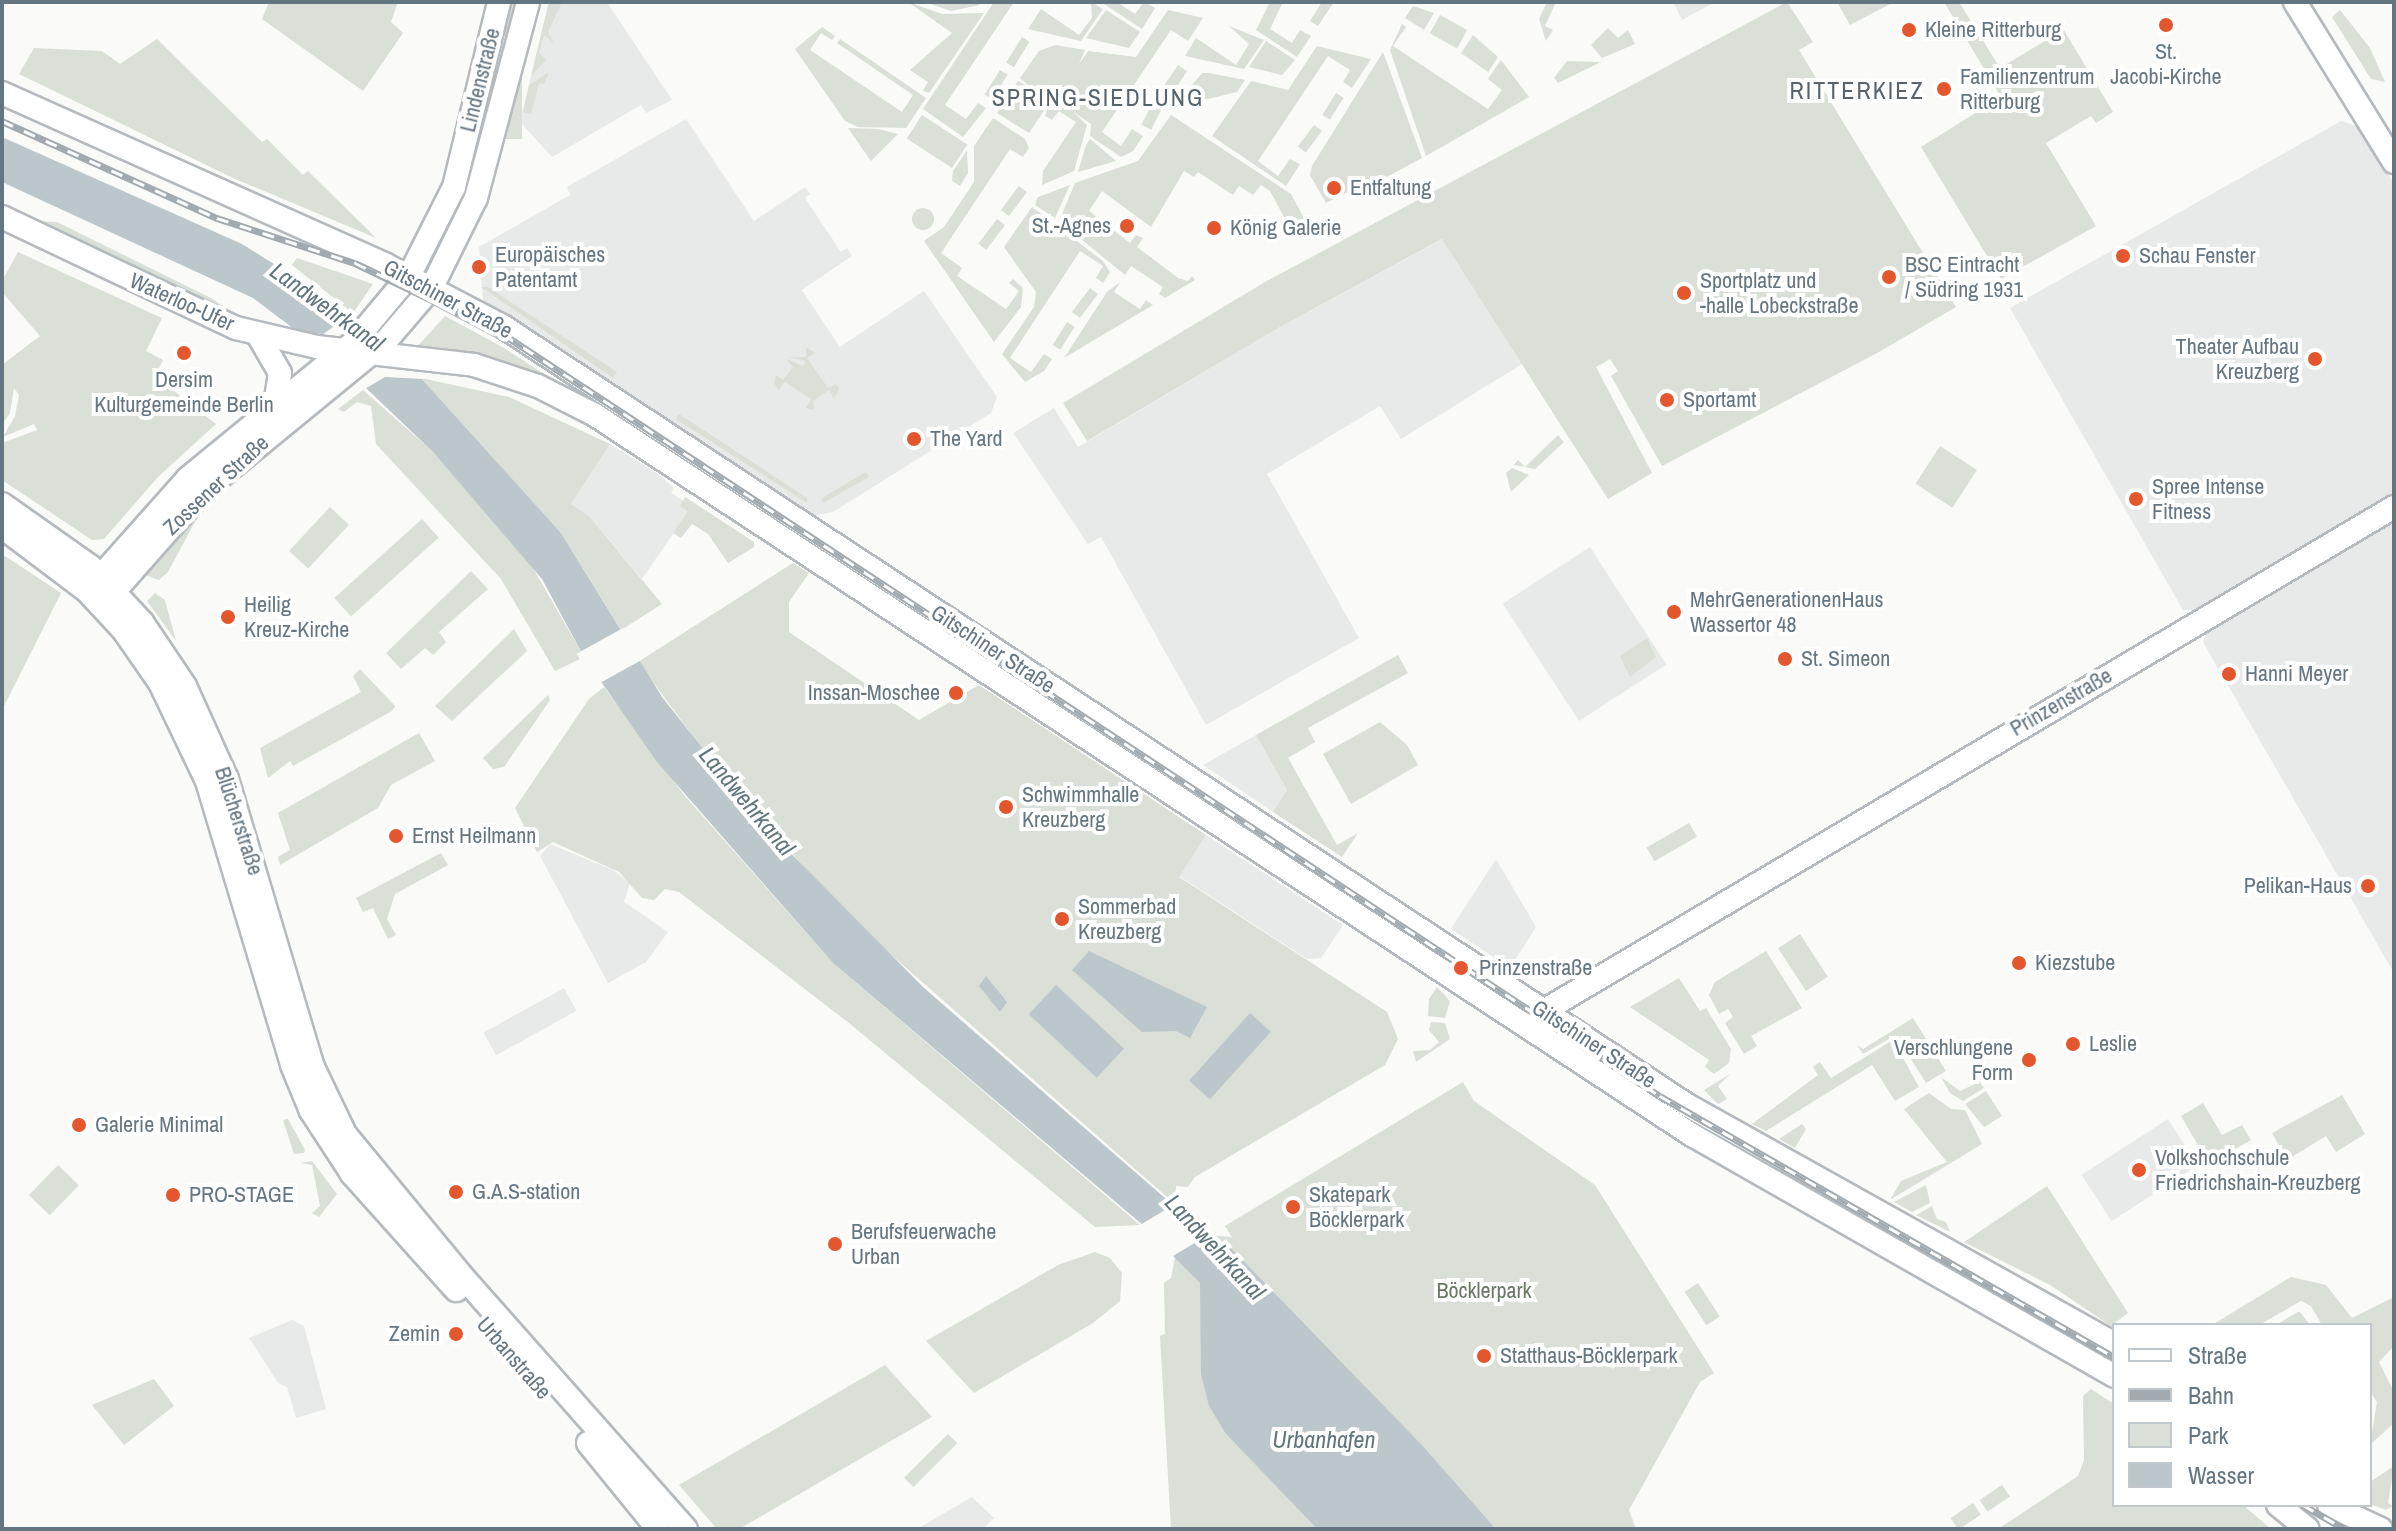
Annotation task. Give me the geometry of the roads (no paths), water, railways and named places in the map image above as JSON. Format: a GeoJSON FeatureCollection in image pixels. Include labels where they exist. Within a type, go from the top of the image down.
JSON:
{"type":"FeatureCollection","features":[{"type":"Feature","properties":{"kind":"main road","name":"Lindenstraße"},"geometry":{"type":"LineString","coordinates":[[409,276],[442,218],[461,159],[499,2]]}},
{"type":"Feature","properties":{"kind":"main road","name":"Lindenstraße"},"geometry":{"type":"LineString","coordinates":[[432,287],[463,229],[486,164],[528,2]]}},
{"type":"Feature","properties":{"kind":"main road"},"geometry":{"type":"LineString","coordinates":[[2295,2],[2394,162]]}},
{"type":"Feature","properties":{"kind":"main road","name":"Gitschiner Straße"},"geometry":{"type":"LineString","coordinates":[[2,93],[409,276],[522,337],[1544,1011],[1950,1267],[2112,1375]]}},
{"type":"Feature","properties":{"kind":"main road","name":"Lindenstraße"},"geometry":{"type":"LineString","coordinates":[[461,159],[486,164]]}},
{"type":"Feature","properties":{"kind":"main road","name":"Waterloo-Ufer"},"geometry":{"type":"LineString","coordinates":[[2,217],[203,315],[258,335],[344,350],[385,351]]}},
{"type":"Feature","properties":{"kind":"main road"},"geometry":{"type":"LineString","coordinates":[[332,373],[344,350],[367,328],[409,276]]}},
{"type":"Feature","properties":{"kind":"main road"},"geometry":{"type":"LineString","coordinates":[[332,373],[385,351],[432,287]]}},
{"type":"Feature","properties":{"kind":"main road"},"geometry":{"type":"LineString","coordinates":[[258,335],[280,373],[275,405]]}},
{"type":"Feature","properties":{"kind":"main road","name":"Gitschiner Straße"},"geometry":{"type":"LineString","coordinates":[[385,351],[506,374],[595,415],[1692,1135],[1950,1267],[2110,1342]]}},
{"type":"Feature","properties":{"kind":"main road","name":"Zossener Straße"},"geometry":{"type":"LineString","coordinates":[[101,591],[188,478],[275,405],[332,373]]}},
{"type":"Feature","properties":{"kind":"main road","name":"Zossener Straße"},"geometry":{"type":"LineString","coordinates":[[101,591],[213,481],[332,373]]}},
{"type":"Feature","properties":{"kind":"main road","name":"Blücherstraße"},"geometry":{"type":"LineString","coordinates":[[2,504],[48,532],[101,591],[155,639],[203,720],[235,801],[319,1084],[345,1134],[394,1193]]}},
{"type":"Feature","properties":{"kind":"main road","name":"Prinzenstraße"},"geometry":{"type":"LineString","coordinates":[[1524,1023],[2394,507]]}},
{"type":"Feature","properties":{"kind":"main road","name":"Blücherstraße"},"geometry":{"type":"LineString","coordinates":[[2,527],[101,591],[151,669],[197,755],[296,1077],[320,1127],[367,1190]]}},
{"type":"Feature","properties":{"kind":"main road","name":"Urbanstraße"},"geometry":{"type":"LineString","coordinates":[[367,1190],[658,1529]]}},
{"type":"Feature","properties":{"kind":"main road","name":"Urbanstraße"},"geometry":{"type":"LineString","coordinates":[[394,1193],[686,1529]]}},
{"type":"Feature","properties":{"kind":"main road"},"geometry":{"type":"LineString","coordinates":[[2280,1507],[2305,1527]]}},
{"type":"Feature","properties":{"kind":"main road"},"geometry":{"type":"LineString","coordinates":[[2333,1507],[2381,1529]]}},
{"type":"Feature","properties":{"kind":"water"},"geometry":{"type":"Polygon","coordinates":[[[2,137],[242,244],[290,274],[421,378],[561,533],[662,697],[765,827],[923,987],[1205,1233],[1230,1247],[1423,1446],[1496,1529],[1317,1529],[1226,1434],[1209,1406],[1201,1374],[1200,1283],[1173,1256],[1176,1253],[833,963],[657,762],[584,657],[542,579],[433,452],[344,367],[253,298],[2,182],[2,137]]]}},
{"type":"Feature","properties":{"kind":"water"},"geometry":{"type":"Polygon","coordinates":[[[1089,951],[1207,1007],[1190,1038],[1176,1031],[1142,1032],[1072,970],[1089,951]]]}},
{"type":"Feature","properties":{"kind":"water"},"geometry":{"type":"Polygon","coordinates":[[[986,976],[1007,1002],[1000,1012],[979,986],[986,976]]]}},
{"type":"Feature","properties":{"kind":"water"},"geometry":{"type":"Polygon","coordinates":[[[1056,985],[1124,1048],[1097,1078],[1029,1014],[1056,985]]]}},
{"type":"Feature","properties":{"kind":"water"},"geometry":{"type":"Polygon","coordinates":[[[1250,1013],[1271,1032],[1210,1099],[1189,1081],[1250,1013]]]}},
{"type":"Feature","properties":{"kind":"railway"},"geometry":{"type":"LineString","coordinates":[[2,121],[217,218],[355,263],[503,334],[1660,1096],[2112,1356]]}},
{"type":"Feature","properties":{"kind":"railway"},"geometry":{"type":"LineString","coordinates":[[2306,1507],[2345,1529]]}},
{"type":"Feature","properties":{"kind":"place","name":"St. Jacobi-Kirche"},"geometry":{"type":"Point","coordinates":[2166,25]}},
{"type":"Feature","properties":{"kind":"place","name":"Kleine Ritterburg"},"geometry":{"type":"Point","coordinates":[1909,30]}},
{"type":"Feature","properties":{"kind":"place","name":"Familienzentrum Ritterburg"},"geometry":{"type":"Point","coordinates":[1944,89]}},
{"type":"Feature","properties":{"kind":"place","name":"Entfaltung"},"geometry":{"type":"Point","coordinates":[1334,188]}},
{"type":"Feature","properties":{"kind":"place","name":"St.-Agnes"},"geometry":{"type":"Point","coordinates":[1127,226]}},
{"type":"Feature","properties":{"kind":"place","name":"König Galerie"},"geometry":{"type":"Point","coordinates":[1214,228]}},
{"type":"Feature","properties":{"kind":"place","name":"Schau Fenster"},"geometry":{"type":"Point","coordinates":[2123,256]}},
{"type":"Feature","properties":{"kind":"place","name":"Europäisches Patentamt"},"geometry":{"type":"Point","coordinates":[479,267]}},
{"type":"Feature","properties":{"kind":"place","name":"BSC Eintracht / Südring 1931"},"geometry":{"type":"Point","coordinates":[1889,277]}},
{"type":"Feature","properties":{"kind":"place","name":"Sportplatz und -halle Lobeckstraße"},"geometry":{"type":"Point","coordinates":[1684,293]}},
{"type":"Feature","properties":{"kind":"place","name":"Dersim Kulturgemeinde Berlin"},"geometry":{"type":"Point","coordinates":[184,353]}},
{"type":"Feature","properties":{"kind":"place","name":"Theater Aufbau Kreuzberg"},"geometry":{"type":"Point","coordinates":[2315,359]}},
{"type":"Feature","properties":{"kind":"place","name":"Sportamt"},"geometry":{"type":"Point","coordinates":[1667,400]}},
{"type":"Feature","properties":{"kind":"place","name":"The Yard"},"geometry":{"type":"Point","coordinates":[914,439]}},
{"type":"Feature","properties":{"kind":"place","name":"Spree Intense Fitness"},"geometry":{"type":"Point","coordinates":[2136,499]}},
{"type":"Feature","properties":{"kind":"place","name":"MehrGenerationenHaus Wassertor 48"},"geometry":{"type":"Point","coordinates":[1674,612]}},
{"type":"Feature","properties":{"kind":"place","name":"Heilig Kreuz-Kirche"},"geometry":{"type":"Point","coordinates":[228,617]}},
{"type":"Feature","properties":{"kind":"place","name":"St. Simeon"},"geometry":{"type":"Point","coordinates":[1785,659]}},
{"type":"Feature","properties":{"kind":"place","name":"Hanni Meyer"},"geometry":{"type":"Point","coordinates":[2229,674]}},
{"type":"Feature","properties":{"kind":"place","name":"Inssan-Moschee"},"geometry":{"type":"Point","coordinates":[956,693]}},
{"type":"Feature","properties":{"kind":"place","name":"Schwimmhalle Kreuzberg"},"geometry":{"type":"Point","coordinates":[1006,807]}},
{"type":"Feature","properties":{"kind":"place","name":"Ernst Heilmann"},"geometry":{"type":"Point","coordinates":[396,836]}},
{"type":"Feature","properties":{"kind":"place","name":"Pelikan-Haus"},"geometry":{"type":"Point","coordinates":[2368,886]}},
{"type":"Feature","properties":{"kind":"place","name":"Sommerbad Kreuzberg"},"geometry":{"type":"Point","coordinates":[1062,919]}},
{"type":"Feature","properties":{"kind":"place","name":"Kiezstube"},"geometry":{"type":"Point","coordinates":[2019,963]}},
{"type":"Feature","properties":{"kind":"place","name":"Prinzenstraße"},"geometry":{"type":"Point","coordinates":[1461,968]}},
{"type":"Feature","properties":{"kind":"place","name":"Leslie"},"geometry":{"type":"Point","coordinates":[2073,1044]}},
{"type":"Feature","properties":{"kind":"place","name":"Verschlungene Form"},"geometry":{"type":"Point","coordinates":[2029,1060]}},
{"type":"Feature","properties":{"kind":"place","name":"Galerie Minimal"},"geometry":{"type":"Point","coordinates":[79,1125]}},
{"type":"Feature","properties":{"kind":"place","name":"Volkshochschule Friedrichshain-Kreuzberg"},"geometry":{"type":"Point","coordinates":[2139,1170]}},
{"type":"Feature","properties":{"kind":"place","name":"G.A.S-station"},"geometry":{"type":"Point","coordinates":[456,1192]}},
{"type":"Feature","properties":{"kind":"place","name":"PRO-STAGE"},"geometry":{"type":"Point","coordinates":[173,1195]}},
{"type":"Feature","properties":{"kind":"place","name":"Skatepark Böcklerpark"},"geometry":{"type":"Point","coordinates":[1293,1207]}},
{"type":"Feature","properties":{"kind":"place","name":"Berufsfeuerwache Urban"},"geometry":{"type":"Point","coordinates":[835,1244]}},
{"type":"Feature","properties":{"kind":"place","name":"Zemin"},"geometry":{"type":"Point","coordinates":[456,1334]}},
{"type":"Feature","properties":{"kind":"place","name":"Statthaus-Böcklerpark"},"geometry":{"type":"Point","coordinates":[1484,1356]}},
{"type":"Feature","properties":{"kind":"district","name":"RITTERKIEZ"},"geometry":{"type":"Point","coordinates":[1857,91]}},
{"type":"Feature","properties":{"kind":"district","name":"SPRING-SIEDLUNG"},"geometry":{"type":"Point","coordinates":[1098,98]}},
{"type":"Feature","properties":{"kind":"water label","name":"Landwehrkanal"},"geometry":{"type":"Point","coordinates":[327,307]}},
{"type":"Feature","properties":{"kind":"water label","name":"Landwehrkanal"},"geometry":{"type":"Point","coordinates":[747,801]}},
{"type":"Feature","properties":{"kind":"water label","name":"Landwehrkanal"},"geometry":{"type":"Point","coordinates":[1215,1247]}},
{"type":"Feature","properties":{"kind":"water label","name":"Urbanhafen"},"geometry":{"type":"Point","coordinates":[1324,1440]}},
{"type":"Feature","properties":{"kind":"park label","name":"Böcklerpark"},"geometry":{"type":"Point","coordinates":[1484,1291]}}]}
